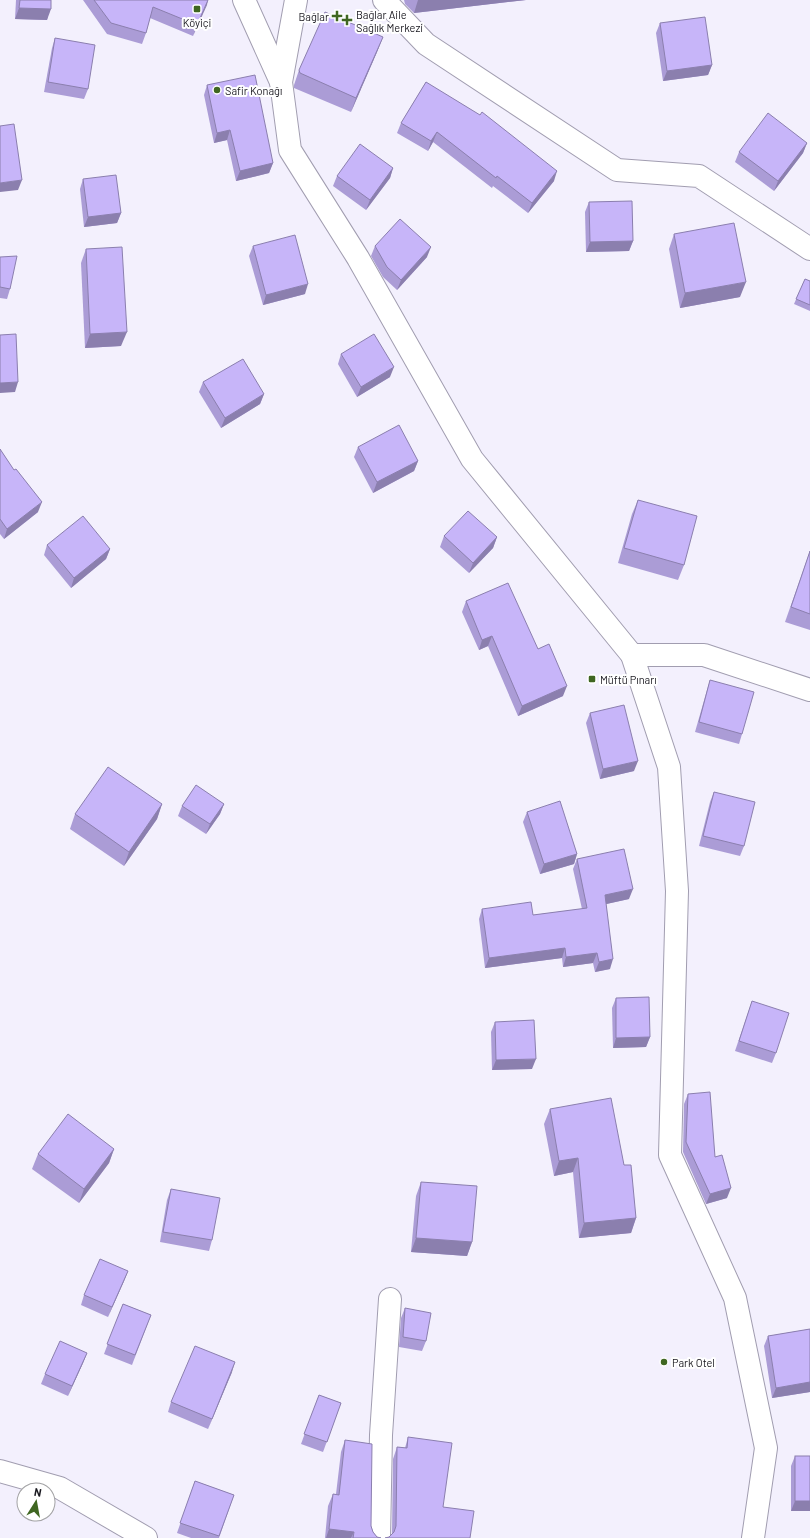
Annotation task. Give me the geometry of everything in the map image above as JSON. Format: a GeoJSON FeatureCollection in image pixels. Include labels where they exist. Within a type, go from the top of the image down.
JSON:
{"type":"FeatureCollection","features":[{"type":"Feature","properties":{"kind":"street"},"geometry":{"type":"LineString","coordinates":[[244,0],[281,82],[290,150],[358,258],[472,459],[632,655],[669,766],[677,890],[670,1155],[735,1298],[766,1448],[753,1538]]}},
{"type":"Feature","properties":{"kind":"street"},"geometry":{"type":"LineString","coordinates":[[281,82],[296,0]]}},
{"type":"Feature","properties":{"kind":"street"},"geometry":{"type":"LineString","coordinates":[[384,0],[426,44],[617,170],[699,176],[810,249]]}},
{"type":"Feature","properties":{"kind":"street"},"geometry":{"type":"LineString","coordinates":[[632,655],[704,655],[810,690]]}},
{"type":"Feature","properties":{"kind":"street"},"geometry":{"type":"LineString","coordinates":[[379,1538],[381,1435],[390,1299]]}},
{"type":"Feature","properties":{"kind":"street"},"geometry":{"type":"LineString","coordinates":[[0,1471],[60,1488],[146,1538]]}},
{"type":"Feature","properties":{"kind":"building"},"geometry":{"type":"Polygon","coordinates":[[[20,0],[51,0],[51,9],[19,8],[20,0]]]}},
{"type":"Feature","properties":{"kind":"building"},"geometry":{"type":"Polygon","coordinates":[[[94,0],[208,0],[197,25],[153,7],[146,33],[111,23],[94,0]]]}},
{"type":"Feature","properties":{"kind":"building"},"geometry":{"type":"Polygon","coordinates":[[[325,12],[383,37],[356,98],[300,73],[299,70],[325,12]]]}},
{"type":"Feature","properties":{"kind":"building"},"geometry":{"type":"Polygon","coordinates":[[[705,17],[712,65],[667,71],[660,23],[705,17]]]}},
{"type":"Feature","properties":{"kind":"building"},"geometry":{"type":"Polygon","coordinates":[[[55,38],[95,45],[88,89],[48,82],[55,38]]]}},
{"type":"Feature","properties":{"kind":"building"},"geometry":{"type":"Polygon","coordinates":[[[255,75],[273,163],[240,171],[230,130],[217,133],[207,85],[255,75]]]}},
{"type":"Feature","properties":{"kind":"building"},"geometry":{"type":"Polygon","coordinates":[[[426,82],[480,115],[482,112],[557,171],[532,203],[497,176],[496,178],[437,132],[431,141],[401,123],[426,82]]]}},
{"type":"Feature","properties":{"kind":"building"},"geometry":{"type":"Polygon","coordinates":[[[768,113],[807,143],[778,181],[739,152],[768,113]]]}},
{"type":"Feature","properties":{"kind":"building"},"geometry":{"type":"Polygon","coordinates":[[[14,124],[22,180],[0,183],[0,126],[14,124]]]}},
{"type":"Feature","properties":{"kind":"building"},"geometry":{"type":"Polygon","coordinates":[[[360,144],[393,168],[370,200],[337,176],[360,144]]]}},
{"type":"Feature","properties":{"kind":"building"},"geometry":{"type":"Polygon","coordinates":[[[116,175],[121,213],[88,217],[83,179],[116,175]]]}},
{"type":"Feature","properties":{"kind":"building"},"geometry":{"type":"Polygon","coordinates":[[[632,201],[633,241],[590,242],[589,202],[632,201]]]}},
{"type":"Feature","properties":{"kind":"building"},"geometry":{"type":"Polygon","coordinates":[[[400,219],[431,247],[401,280],[387,267],[375,246],[400,219]]]}},
{"type":"Feature","properties":{"kind":"building"},"geometry":{"type":"Polygon","coordinates":[[[734,223],[746,282],[685,293],[674,234],[734,223]]]}},
{"type":"Feature","properties":{"kind":"building"},"geometry":{"type":"Polygon","coordinates":[[[295,235],[308,284],[266,295],[253,246],[295,235]]]}},
{"type":"Feature","properties":{"kind":"building"},"geometry":{"type":"Polygon","coordinates":[[[122,247],[127,332],[90,334],[86,249],[122,247]]]}},
{"type":"Feature","properties":{"kind":"building"},"geometry":{"type":"Polygon","coordinates":[[[17,256],[10,289],[0,287],[0,257],[17,256]]]}},
{"type":"Feature","properties":{"kind":"building"},"geometry":{"type":"Polygon","coordinates":[[[805,279],[810,281],[810,305],[796,299],[805,279]]]}},
{"type":"Feature","properties":{"kind":"building"},"geometry":{"type":"Polygon","coordinates":[[[16,334],[18,382],[0,383],[0,335],[16,334]]]}},
{"type":"Feature","properties":{"kind":"building"},"geometry":{"type":"Polygon","coordinates":[[[374,334],[394,367],[361,387],[341,354],[374,334]]]}},
{"type":"Feature","properties":{"kind":"building"},"geometry":{"type":"Polygon","coordinates":[[[243,359],[264,394],[225,418],[203,382],[243,359]]]}},
{"type":"Feature","properties":{"kind":"building"},"geometry":{"type":"Polygon","coordinates":[[[399,425],[418,461],[377,482],[358,447],[399,425]]]}},
{"type":"Feature","properties":{"kind":"building"},"geometry":{"type":"Polygon","coordinates":[[[0,449],[14,470],[16,469],[42,502],[7,529],[0,519],[0,449]]]}},
{"type":"Feature","properties":{"kind":"building"},"geometry":{"type":"Polygon","coordinates":[[[638,500],[697,516],[684,565],[624,548],[638,500]]]}},
{"type":"Feature","properties":{"kind":"building"},"geometry":{"type":"Polygon","coordinates":[[[468,511],[497,537],[473,563],[444,536],[468,511]]]}},
{"type":"Feature","properties":{"kind":"building"},"geometry":{"type":"Polygon","coordinates":[[[83,516],[110,549],[74,578],[47,545],[83,516]]]}},
{"type":"Feature","properties":{"kind":"building"},"geometry":{"type":"Polygon","coordinates":[[[810,551],[810,614],[791,607],[810,551]]]}},
{"type":"Feature","properties":{"kind":"building"},"geometry":{"type":"Polygon","coordinates":[[[508,583],[538,649],[549,644],[567,686],[522,706],[492,636],[482,640],[466,601],[508,583]]]}},
{"type":"Feature","properties":{"kind":"building"},"geometry":{"type":"Polygon","coordinates":[[[710,680],[754,692],[742,734],[699,722],[710,680]]]}},
{"type":"Feature","properties":{"kind":"building"},"geometry":{"type":"Polygon","coordinates":[[[624,705],[638,761],[603,769],[590,713],[624,705]]]}},
{"type":"Feature","properties":{"kind":"building"},"geometry":{"type":"Polygon","coordinates":[[[108,767],[162,804],[129,852],[75,814],[108,767]]]}},
{"type":"Feature","properties":{"kind":"building"},"geometry":{"type":"Polygon","coordinates":[[[196,785],[224,804],[210,824],[182,806],[196,785]]]}},
{"type":"Feature","properties":{"kind":"building"},"geometry":{"type":"Polygon","coordinates":[[[714,792],[755,802],[744,846],[703,836],[714,792]]]}},
{"type":"Feature","properties":{"kind":"building"},"geometry":{"type":"Polygon","coordinates":[[[560,801],[577,854],[544,864],[527,812],[560,801]]]}},
{"type":"Feature","properties":{"kind":"building"},"geometry":{"type":"Polygon","coordinates":[[[624,849],[633,889],[605,895],[613,959],[599,962],[597,953],[566,957],[565,948],[489,958],[482,909],[531,902],[533,915],[587,908],[577,859],[624,849]]]}},
{"type":"Feature","properties":{"kind":"building"},"geometry":{"type":"Polygon","coordinates":[[[649,997],[650,1037],[616,1038],[616,998],[649,997]]]}},
{"type":"Feature","properties":{"kind":"building"},"geometry":{"type":"Polygon","coordinates":[[[752,1001],[789,1013],[776,1053],[739,1041],[752,1001]]]}},
{"type":"Feature","properties":{"kind":"building"},"geometry":{"type":"Polygon","coordinates":[[[534,1020],[536,1059],[496,1060],[495,1022],[534,1020]]]}},
{"type":"Feature","properties":{"kind":"building"},"geometry":{"type":"Polygon","coordinates":[[[710,1092],[715,1157],[722,1155],[731,1188],[710,1194],[686,1142],[688,1094],[710,1092]]]}},
{"type":"Feature","properties":{"kind":"building"},"geometry":{"type":"Polygon","coordinates":[[[611,1098],[624,1165],[631,1165],[636,1218],[584,1223],[578,1158],[559,1161],[550,1109],[611,1098]]]}},
{"type":"Feature","properties":{"kind":"building"},"geometry":{"type":"Polygon","coordinates":[[[68,1114],[114,1149],[84,1189],[38,1154],[68,1114]]]}},
{"type":"Feature","properties":{"kind":"building"},"geometry":{"type":"Polygon","coordinates":[[[421,1182],[477,1186],[472,1242],[416,1238],[421,1182]]]}},
{"type":"Feature","properties":{"kind":"building"},"geometry":{"type":"Polygon","coordinates":[[[171,1189],[220,1198],[212,1240],[163,1232],[171,1189]]]}},
{"type":"Feature","properties":{"kind":"building"},"geometry":{"type":"Polygon","coordinates":[[[100,1259],[128,1271],[112,1307],[84,1295],[100,1259]]]}},
{"type":"Feature","properties":{"kind":"building"},"geometry":{"type":"Polygon","coordinates":[[[123,1304],[151,1315],[135,1355],[107,1344],[123,1304]]]}},
{"type":"Feature","properties":{"kind":"building"},"geometry":{"type":"Polygon","coordinates":[[[405,1308],[431,1313],[426,1341],[403,1337],[405,1308]]]}},
{"type":"Feature","properties":{"kind":"building"},"geometry":{"type":"Polygon","coordinates":[[[810,1329],[810,1382],[776,1388],[768,1336],[810,1329]]]}},
{"type":"Feature","properties":{"kind":"building"},"geometry":{"type":"Polygon","coordinates":[[[60,1341],[87,1353],[72,1386],[45,1374],[60,1341]]]}},
{"type":"Feature","properties":{"kind":"building"},"geometry":{"type":"Polygon","coordinates":[[[195,1346],[235,1362],[212,1419],[171,1402],[195,1346]]]}},
{"type":"Feature","properties":{"kind":"building"},"geometry":{"type":"Polygon","coordinates":[[[319,1395],[341,1403],[327,1442],[304,1434],[319,1395]]]}},
{"type":"Feature","properties":{"kind":"building"},"geometry":{"type":"Polygon","coordinates":[[[408,1437],[452,1443],[443,1507],[474,1511],[470,1538],[385,1538],[389,1537],[394,1532],[396,1526],[397,1447],[407,1448],[408,1437]]]}},
{"type":"Feature","properties":{"kind":"building"},"geometry":{"type":"Polygon","coordinates":[[[345,1440],[372,1444],[371,1526],[377,1537],[381,1538],[353,1538],[354,1532],[329,1529],[333,1494],[339,1495],[345,1440]]]}},
{"type":"Feature","properties":{"kind":"building"},"geometry":{"type":"Polygon","coordinates":[[[795,1456],[810,1456],[810,1501],[795,1501],[795,1456]]]}},
{"type":"Feature","properties":{"kind":"building"},"geometry":{"type":"Polygon","coordinates":[[[195,1481],[234,1495],[219,1536],[180,1523],[195,1481]]]}},
{"type":"Feature","properties":{"kind":"place","name":"Köyiçi"},"geometry":{"type":"Point","coordinates":[197,9]}},
{"type":"Feature","properties":{"kind":"place","name":"Bağlar"},"geometry":{"type":"Point","coordinates":[337,16]}},
{"type":"Feature","properties":{"kind":"place","name":"Bağlar Aile Sağlık Merkezi"},"geometry":{"type":"Point","coordinates":[347,20]}},
{"type":"Feature","properties":{"kind":"place","name":"Safir Konağı"},"geometry":{"type":"Point","coordinates":[217,90]}},
{"type":"Feature","properties":{"kind":"place","name":"Müftü Pınarı"},"geometry":{"type":"Point","coordinates":[592,679]}},
{"type":"Feature","properties":{"kind":"place","name":"Park Otel"},"geometry":{"type":"Point","coordinates":[664,1362]}}]}
